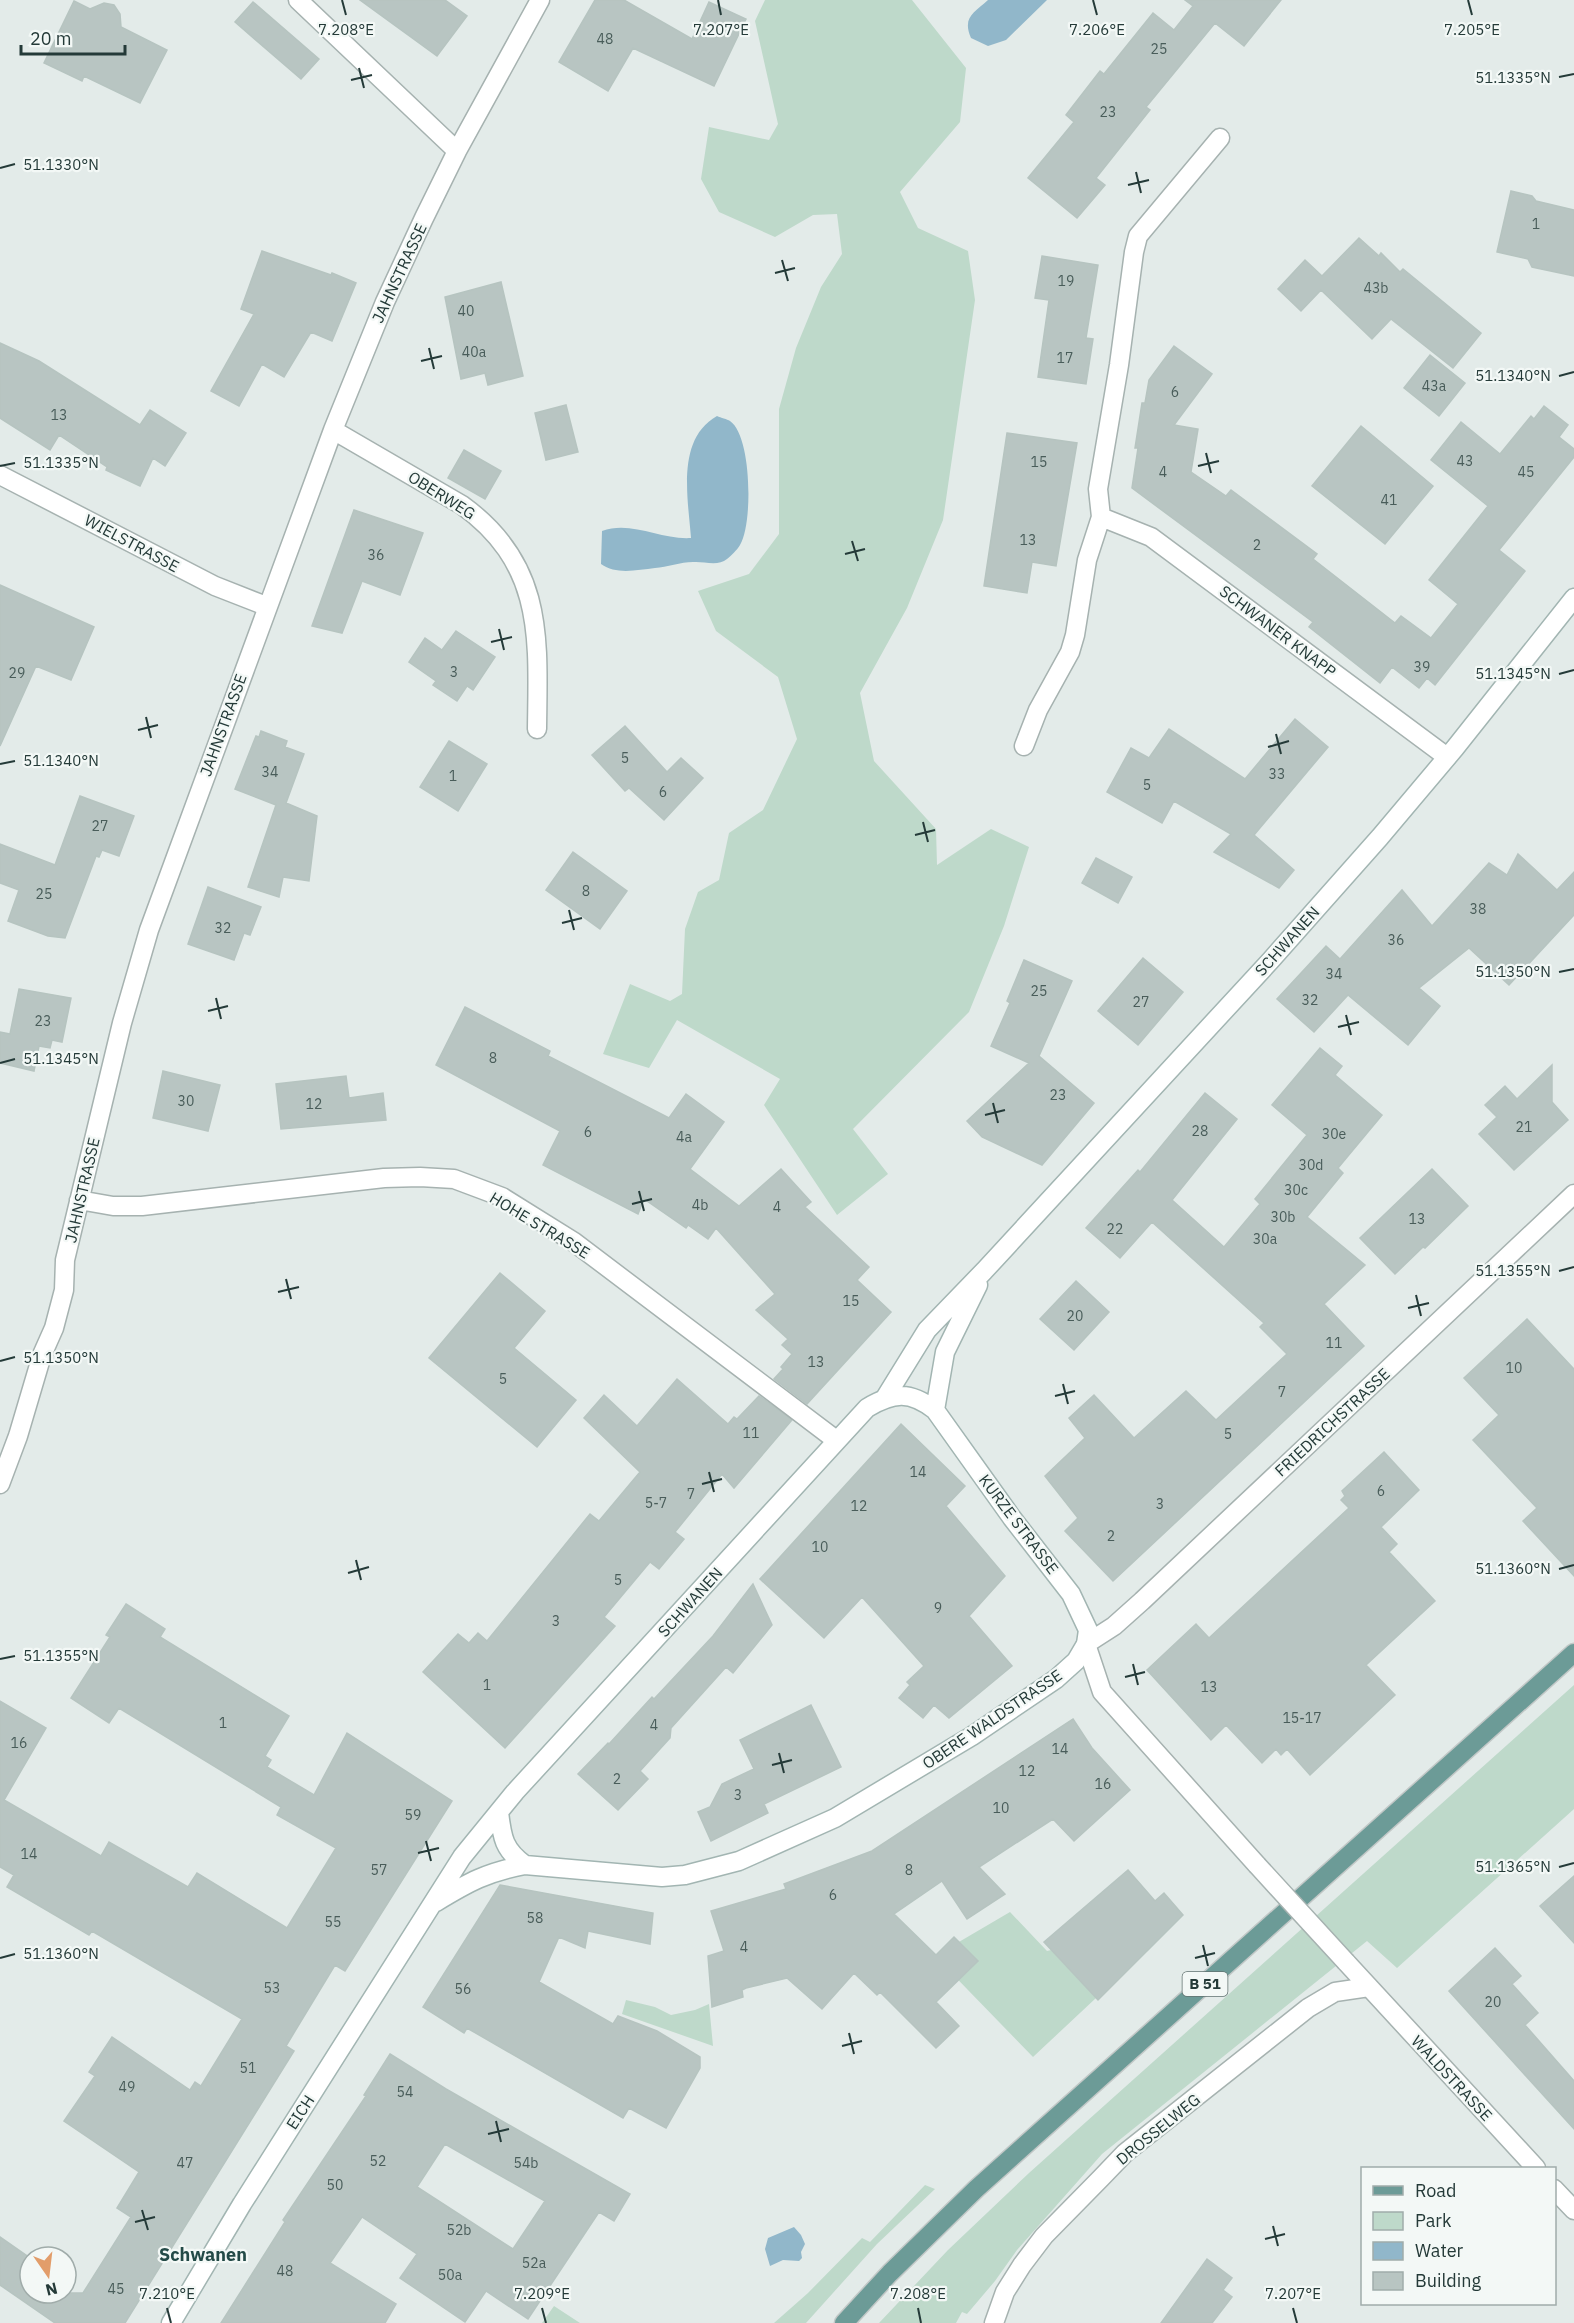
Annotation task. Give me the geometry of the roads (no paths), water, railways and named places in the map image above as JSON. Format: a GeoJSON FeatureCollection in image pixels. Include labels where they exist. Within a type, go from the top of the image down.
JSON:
{"type":"FeatureCollection","features":[{"type":"Feature","properties":{"kind":"main road","name":"B 51"},"geometry":{"type":"LineString","coordinates":[[844,2323],[890,2273],[976,2189],[1574,1653]]}},
{"type":"Feature","properties":{"kind":"street"},"geometry":{"type":"LineString","coordinates":[[298,0],[457,151]]}},
{"type":"Feature","properties":{"kind":"street","name":"JAHNSTRASSE"},"geometry":{"type":"LineString","coordinates":[[0,1484],[18,1436],[42,1355],[54,1328],[64,1290],[65,1260],[134,976],[266,606],[385,302],[457,151],[540,0]]}},
{"type":"Feature","properties":{"kind":"street"},"geometry":{"type":"LineString","coordinates":[[1024,746],[1038,710],[1070,652],[1075,635],[1087,560],[1101,517],[1098,489],[1138,236],[1220,138]]}},
{"type":"Feature","properties":{"kind":"street","name":"OBERWEG"},"geometry":{"type":"LineString","coordinates":[[333,430],[478,517],[504,548],[519,572],[533,607],[538,643],[537,729]]}},
{"type":"Feature","properties":{"kind":"street","name":"WIELSTRASSE"},"geometry":{"type":"LineString","coordinates":[[0,475],[215,586],[266,606]]}},
{"type":"Feature","properties":{"kind":"street","name":"SCHWANER KNAPP"},"geometry":{"type":"LineString","coordinates":[[1101,517],[1151,537],[1448,757]]}},
{"type":"Feature","properties":{"kind":"street","name":"SCHWANEN"},"geometry":{"type":"LineString","coordinates":[[499,1812],[836,1440],[867,1408],[885,1398],[927,1330],[1271,960],[1448,757],[1574,598]]}},
{"type":"Feature","properties":{"kind":"street","name":"HOHE STRASSE"},"geometry":{"type":"LineString","coordinates":[[79,1200],[112,1206],[142,1206],[384,1178],[453,1179],[502,1197],[574,1242],[836,1440]]}},
{"type":"Feature","properties":{"kind":"street","name":"FRIEDRICHSTRASSE"},"geometry":{"type":"LineString","coordinates":[[1086,1644],[1113,1626],[1142,1601],[1574,1194]]}},
{"type":"Feature","properties":{"kind":"street","name":"SCHWANEN"},"geometry":{"type":"LineString","coordinates":[[936,1410],[945,1352],[984,1271]]}},
{"type":"Feature","properties":{"kind":"street"},"geometry":{"type":"LineString","coordinates":[[885,1398],[906,1395],[921,1399],[936,1410]]}},
{"type":"Feature","properties":{"kind":"street","name":"KURZE STRASSE"},"geometry":{"type":"LineString","coordinates":[[936,1410],[1012,1518],[1071,1594],[1088,1630],[1086,1644]]}},
{"type":"Feature","properties":{"kind":"street"},"geometry":{"type":"LineString","coordinates":[[1086,1644],[1102,1692],[1369,1987]]}},
{"type":"Feature","properties":{"kind":"street","name":"OBERE WALDSTRASSE"},"geometry":{"type":"LineString","coordinates":[[525,1865],[662,1877],[686,1875],[739,1861],[835,1818],[972,1736],[1056,1679],[1076,1661],[1086,1644]]}},
{"type":"Feature","properties":{"kind":"street"},"geometry":{"type":"LineString","coordinates":[[499,1812],[501,1834],[510,1854],[525,1865]]}},
{"type":"Feature","properties":{"kind":"street","name":"EICH"},"geometry":{"type":"LineString","coordinates":[[171,2323],[242,2204],[462,1857],[499,1812]]}},
{"type":"Feature","properties":{"kind":"street","name":"EICH"},"geometry":{"type":"LineString","coordinates":[[433,1903],[476,1878],[498,1870],[525,1865]]}},
{"type":"Feature","properties":{"kind":"street","name":"WALDSTRASSE"},"geometry":{"type":"LineString","coordinates":[[1369,1987],[1534,2167]]}},
{"type":"Feature","properties":{"kind":"street","name":"DROSSELWEG"},"geometry":{"type":"LineString","coordinates":[[994,2323],[1005,2292],[1044,2236],[1125,2153],[1308,2008],[1335,1992],[1369,1987]]}},
{"type":"Feature","properties":{"kind":"street"},"geometry":{"type":"LineString","coordinates":[[1556,2191],[1574,2210]]}},
{"type":"Feature","properties":{"kind":"water"},"geometry":{"type":"Polygon","coordinates":[[[988,0],[1047,0],[1006,40],[988,46],[971,38],[968,25],[974,12],[988,0]]]}},
{"type":"Feature","properties":{"kind":"water"},"geometry":{"type":"Polygon","coordinates":[[[717,416],[730,421],[737,430],[743,444],[746,461],[747,519],[744,534],[737,549],[724,561],[716,563],[686,562],[627,571],[613,570],[601,564],[602,531],[624,528],[691,538],[687,488],[690,454],[695,439],[704,426],[717,416]]]}},
{"type":"Feature","properties":{"kind":"water"},"geometry":{"type":"Polygon","coordinates":[[[794,2227],[805,2244],[801,2252],[802,2258],[799,2261],[783,2260],[770,2266],[765,2249],[768,2238],[794,2227]]]}},
{"type":"Feature","properties":{"kind":"district","name":"Schwanen"},"geometry":{"type":"Point","coordinates":[203,2255]}}]}
